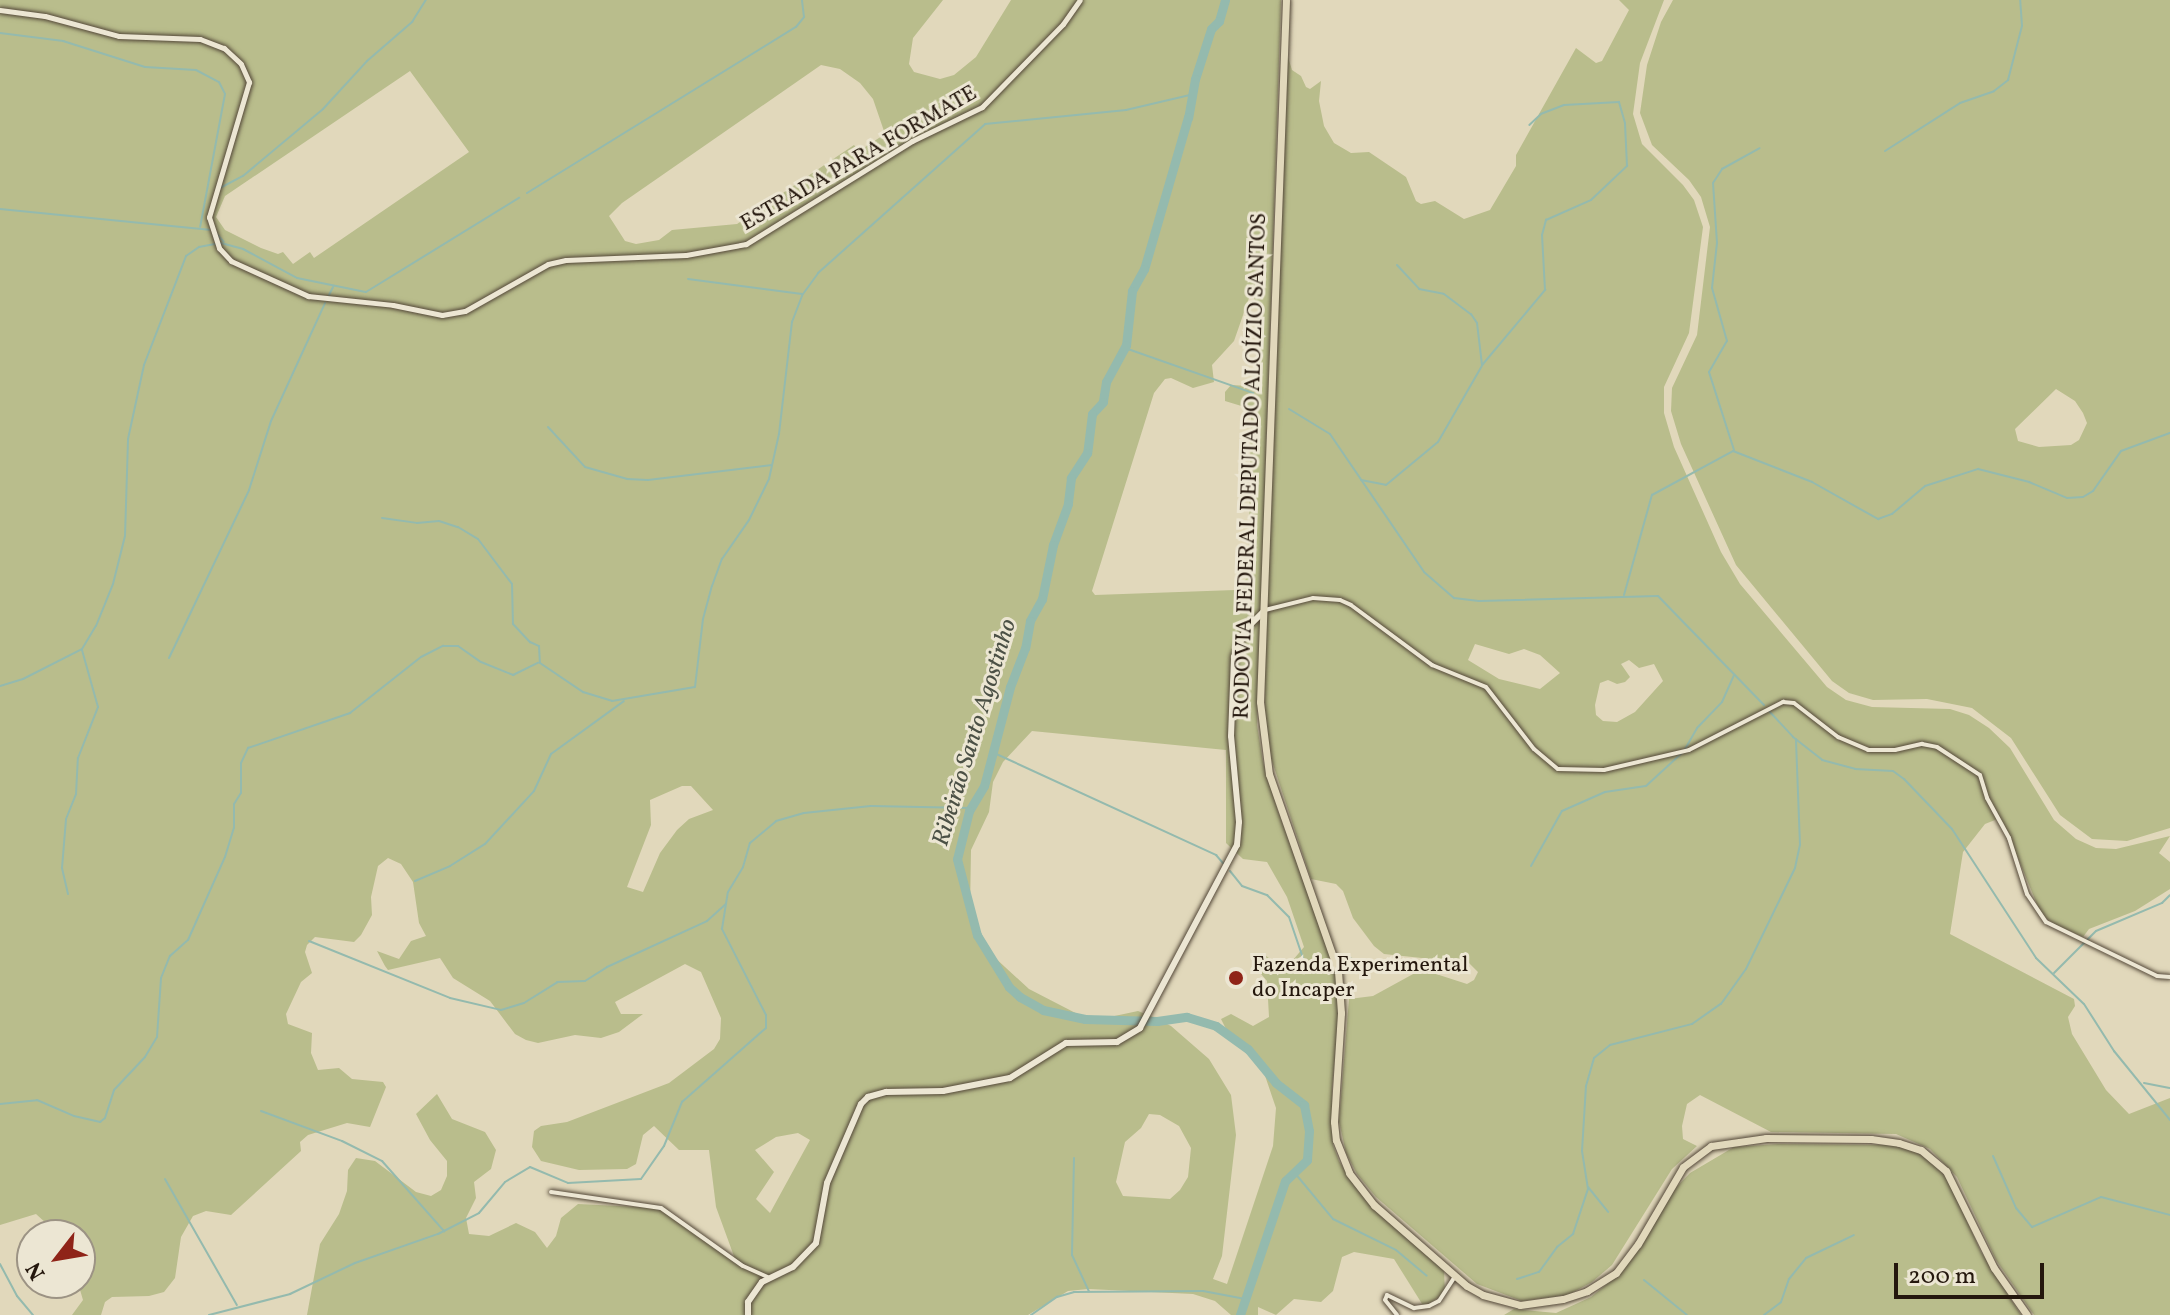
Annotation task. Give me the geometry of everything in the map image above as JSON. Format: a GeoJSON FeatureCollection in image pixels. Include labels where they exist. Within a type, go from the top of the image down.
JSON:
{"type":"FeatureCollection","features":[{"type":"Feature","properties":{"kind":"highway","name":"RODOVIA FEDERAL DEPUTADO ALOÍZIO SANTOS"},"geometry":{"type":"LineString","coordinates":[[1286,0],[1260,702],[1265,757],[1283,817],[1334,957],[1341,987],[1333,1103],[1336,1140],[1349,1173],[1362,1192],[1455,1276],[1483,1295],[1520,1305],[1563,1299],[1604,1282],[1624,1264],[1669,1187],[1701,1151],[1743,1138],[1871,1139],[1921,1150],[1940,1165],[1963,1201],[1994,1268],[2027,1315]]}},
{"type":"Feature","properties":{"kind":"main road"},"geometry":{"type":"LineString","coordinates":[[748,1315],[752,1296],[768,1277],[793,1267],[816,1243],[827,1183],[861,1104],[868,1097],[886,1092],[943,1091],[1010,1078],[1066,1043],[1117,1042],[1132,1036],[1144,1022],[1237,845],[1239,822],[1231,736],[1234,657],[1239,640],[1265,610]]}},
{"type":"Feature","properties":{"kind":"street","name":"ESTRADA PARA FORMATE"},"geometry":{"type":"LineString","coordinates":[[0,10],[45,16],[119,36],[200,39],[235,55],[249,82],[209,217],[213,237],[231,261],[308,296],[393,305],[442,315],[465,311],[548,264],[566,260],[686,255],[739,247],[912,141],[982,107],[1063,24],[1080,0]]}},
{"type":"Feature","properties":{"kind":"street"},"geometry":{"type":"LineString","coordinates":[[1265,610],[1313,598],[1340,600],[1432,665],[1486,687],[1545,760],[1558,769],[1604,770],[1689,750],[1783,702],[1794,703],[1838,737],[1868,750],[1895,750],[1922,744],[1937,747],[1980,775],[1987,798],[2005,830],[2027,894],[2046,922],[2157,976],[2170,977]]}},
{"type":"Feature","properties":{"kind":"street"},"geometry":{"type":"LineString","coordinates":[[551,1192],[661,1208],[743,1266],[768,1277]]}},
{"type":"Feature","properties":{"kind":"street"},"geometry":{"type":"LineString","coordinates":[[1397,1315],[1386,1296],[1414,1308],[1429,1306],[1439,1301],[1455,1276]]}},
{"type":"Feature","properties":{"kind":"green space"},"geometry":{"type":"Polygon","coordinates":[[[0,0],[943,0],[913,38],[909,64],[914,72],[940,79],[954,75],[976,57],[1011,0],[1281,0],[1257,725],[1263,762],[1278,811],[1333,961],[1340,1003],[1332,1089],[1333,1145],[1339,1161],[1356,1187],[1444,1270],[1445,1293],[1424,1307],[1394,1259],[1354,1252],[1342,1257],[1333,1291],[1321,1302],[1294,1299],[1276,1315],[1258,1307],[1258,1315],[1231,1315],[1215,1301],[1193,1294],[1088,1289],[1068,1291],[1028,1315],[307,1315],[320,1244],[339,1214],[347,1191],[348,1170],[356,1158],[375,1161],[416,1192],[431,1196],[441,1190],[447,1176],[447,1161],[430,1140],[416,1114],[437,1094],[452,1119],[485,1132],[496,1150],[491,1169],[474,1182],[476,1198],[466,1218],[469,1234],[489,1236],[516,1223],[535,1232],[547,1248],[556,1236],[561,1218],[578,1204],[659,1208],[735,1259],[716,1207],[709,1150],[679,1150],[654,1126],[643,1135],[636,1164],[627,1169],[579,1170],[541,1161],[532,1147],[534,1131],[541,1126],[567,1122],[669,1083],[714,1049],[720,1039],[721,1018],[701,972],[685,964],[615,1002],[621,1014],[643,1014],[619,1032],[601,1038],[575,1035],[538,1043],[526,1040],[515,1034],[490,1001],[453,978],[440,958],[388,970],[377,951],[399,959],[411,941],[426,936],[419,923],[413,882],[401,864],[388,858],[378,866],[371,897],[372,915],[361,935],[354,942],[315,937],[307,945],[305,952],[312,973],[301,982],[286,1014],[288,1024],[312,1033],[311,1053],[318,1070],[339,1068],[352,1079],[383,1082],[386,1087],[370,1127],[347,1123],[308,1135],[300,1142],[301,1151],[231,1215],[206,1211],[193,1216],[181,1237],[175,1278],[164,1292],[149,1296],[112,1297],[105,1302],[101,1315],[72,1315],[83,1299],[96,1299],[96,1219],[42,1219],[36,1214],[0,1225],[0,0]],[[821,65],[622,203],[609,216],[625,241],[636,244],[659,240],[672,230],[737,224],[854,145],[859,151],[885,134],[873,99],[860,83],[840,69],[821,65]],[[410,71],[225,196],[216,217],[225,230],[261,248],[278,254],[283,252],[293,264],[310,252],[314,258],[469,152],[410,71]],[[1250,295],[1234,341],[1212,365],[1214,382],[1193,388],[1171,378],[1165,379],[1154,393],[1092,591],[1095,595],[1235,590],[1248,577],[1251,417],[1248,408],[1225,401],[1225,392],[1231,385],[1248,386],[1254,375],[1259,346],[1259,312],[1253,295],[1250,295]],[[1032,731],[1003,762],[993,782],[989,812],[971,850],[970,911],[992,955],[1029,989],[1091,1021],[1138,1011],[1171,1026],[1209,1059],[1231,1095],[1236,1135],[1222,1256],[1213,1279],[1227,1284],[1273,1146],[1276,1108],[1260,1061],[1230,1037],[1221,1019],[1231,1014],[1253,1026],[1269,1017],[1267,981],[1256,968],[1257,958],[1265,955],[1280,967],[1287,967],[1304,947],[1287,897],[1267,862],[1243,859],[1226,843],[1226,750],[1032,731]],[[682,786],[650,800],[651,825],[627,887],[643,892],[660,853],[677,830],[689,819],[713,810],[691,786],[682,786]],[[1149,1114],[1141,1128],[1125,1142],[1116,1182],[1123,1196],[1170,1199],[1188,1177],[1191,1148],[1179,1126],[1160,1115],[1149,1114]],[[798,1133],[776,1137],[755,1150],[774,1172],[756,1199],[770,1213],[810,1140],[798,1133]]]}},
{"type":"Feature","properties":{"kind":"green space"},"geometry":{"type":"Polygon","coordinates":[[[1619,0],[1664,0],[1640,63],[1633,114],[1642,144],[1683,185],[1694,200],[1703,227],[1689,333],[1664,387],[1664,413],[1674,447],[1721,552],[1740,584],[1827,687],[1846,700],[1872,707],[1950,709],[1969,715],[1989,728],[2010,748],[2054,820],[2076,839],[2096,848],[2116,849],[2170,836],[2159,853],[2170,862],[2170,889],[2135,911],[2089,929],[2083,937],[2054,924],[2041,914],[2004,824],[2000,818],[1985,824],[1963,852],[1950,934],[2074,999],[2075,1006],[2068,1017],[2072,1034],[2106,1090],[2129,1114],[2170,1098],[2170,1315],[2034,1315],[1996,1260],[1957,1177],[1930,1149],[1896,1134],[1771,1132],[1700,1095],[1687,1104],[1682,1126],[1683,1139],[1697,1146],[1672,1169],[1612,1265],[1592,1282],[1568,1295],[1522,1301],[1477,1284],[1376,1197],[1357,1174],[1346,1153],[1339,1121],[1349,999],[1373,996],[1415,973],[1436,974],[1467,984],[1474,980],[1478,972],[1469,963],[1384,954],[1374,946],[1353,918],[1343,891],[1336,884],[1311,879],[1271,758],[1265,723],[1264,640],[1286,51],[1292,70],[1301,76],[1306,87],[1310,89],[1321,81],[1319,101],[1324,126],[1334,143],[1351,153],[1369,152],[1406,177],[1416,201],[1421,204],[1435,201],[1464,219],[1490,210],[1516,166],[1516,155],[1576,48],[1596,63],[1602,61],[1629,10],[1619,0]],[[1475,644],[1468,660],[1499,679],[1540,689],[1560,673],[1540,655],[1524,649],[1509,654],[1475,644]],[[1629,660],[1621,664],[1630,677],[1625,682],[1617,684],[1608,680],[1600,683],[1595,705],[1596,715],[1603,721],[1617,722],[1635,712],[1663,681],[1654,664],[1639,668],[1629,660]]]}},
{"type":"Feature","properties":{"kind":"green space"},"geometry":{"type":"Polygon","coordinates":[[[1673,0],[2170,0],[2170,828],[2127,841],[2092,839],[2060,815],[2011,738],[1972,708],[1927,699],[1873,700],[1849,693],[1832,681],[1736,565],[1681,444],[1671,411],[1672,388],[1697,335],[1710,227],[1701,197],[1689,180],[1652,145],[1640,113],[1647,65],[1661,22],[1673,0]],[[2056,389],[2015,429],[2018,441],[2039,447],[2071,445],[2079,440],[2087,423],[2075,401],[2056,389]]]}},
{"type":"Feature","properties":{"kind":"green space"},"geometry":{"type":"Polygon","coordinates":[[[1778,1144],[1892,1145],[1910,1148],[1933,1162],[1950,1183],[1981,1252],[2021,1315],[1504,1315],[1514,1309],[1556,1313],[1591,1297],[1623,1271],[1667,1197],[1690,1173],[1734,1147],[1778,1144]]]}},
{"type":"Feature","properties":{"kind":"waterway"},"geometry":{"type":"LineString","coordinates":[[220,188],[243,176],[323,109],[367,61],[412,22],[426,0]]}},
{"type":"Feature","properties":{"kind":"waterway"},"geometry":{"type":"LineString","coordinates":[[527,193],[796,27],[804,17],[802,0]]}},
{"type":"Feature","properties":{"kind":"waterway","name":"Ribeirão Santo Agostinho"},"geometry":{"type":"LineString","coordinates":[[1225,0],[1219,21],[1211,29],[1195,79],[1188,117],[1144,269],[1132,291],[1126,345],[1106,382],[1103,402],[1092,414],[1087,453],[1071,478],[1068,504],[1053,545],[1042,599],[1030,621],[1025,648],[1010,687],[984,786],[969,811],[957,859],[977,935],[1009,987],[1020,997],[1043,1010],[1085,1019],[1157,1021],[1187,1017],[1216,1026],[1248,1049],[1276,1083],[1304,1105],[1309,1131],[1307,1160],[1285,1181],[1240,1315]]}},
{"type":"Feature","properties":{"kind":"waterway"},"geometry":{"type":"LineString","coordinates":[[1885,151],[1960,103],[1994,91],[2008,80],[2022,26],[2020,0]]}},
{"type":"Feature","properties":{"kind":"waterway"},"geometry":{"type":"LineString","coordinates":[[0,33],[63,41],[145,67],[196,70],[219,82],[225,94],[200,227]]}},
{"type":"Feature","properties":{"kind":"waterway"},"geometry":{"type":"LineString","coordinates":[[540,663],[583,692],[612,701],[695,687],[703,619],[712,586],[722,559],[749,520],[769,479],[779,434],[792,322],[803,294],[818,273],[985,124],[1126,110],[1194,94]]}},
{"type":"Feature","properties":{"kind":"waterway"},"geometry":{"type":"LineString","coordinates":[[1361,480],[1386,485],[1438,442],[1483,364],[1545,290],[1542,235],[1546,220],[1591,200],[1627,166],[1625,123],[1619,102],[1564,105],[1541,114],[1529,125]]}},
{"type":"Feature","properties":{"kind":"waterway"},"geometry":{"type":"LineString","coordinates":[[1734,450],[1709,372],[1727,341],[1712,288],[1717,243],[1713,183],[1722,169],[1760,148]]}},
{"type":"Feature","properties":{"kind":"waterway"},"geometry":{"type":"LineString","coordinates":[[221,243],[243,249],[297,278],[366,292],[519,198]]}},
{"type":"Feature","properties":{"kind":"waterway"},"geometry":{"type":"LineString","coordinates":[[0,209],[209,230]]}},
{"type":"Feature","properties":{"kind":"waterway"},"geometry":{"type":"LineString","coordinates":[[215,232],[224,242]]}},
{"type":"Feature","properties":{"kind":"waterway"},"geometry":{"type":"LineString","coordinates":[[0,686],[23,679],[82,649],[96,626],[113,584],[125,536],[128,439],[144,365],[186,256],[199,247],[215,244]]}},
{"type":"Feature","properties":{"kind":"waterway"},"geometry":{"type":"LineString","coordinates":[[1397,265],[1419,289],[1444,294],[1471,314],[1477,323],[1482,365]]}},
{"type":"Feature","properties":{"kind":"waterway"},"geometry":{"type":"LineString","coordinates":[[688,279],[802,294]]}},
{"type":"Feature","properties":{"kind":"waterway"},"geometry":{"type":"LineString","coordinates":[[329,295],[333,287]]}},
{"type":"Feature","properties":{"kind":"waterway"},"geometry":{"type":"LineString","coordinates":[[169,658],[249,490],[271,421],[325,303]]}},
{"type":"Feature","properties":{"kind":"waterway"},"geometry":{"type":"LineString","coordinates":[[1125,348],[1253,393]]}},
{"type":"Feature","properties":{"kind":"waterway"},"geometry":{"type":"LineString","coordinates":[[1289,409],[1330,434],[1424,572],[1454,598],[1479,601],[1658,596],[1764,705]]}},
{"type":"Feature","properties":{"kind":"waterway"},"geometry":{"type":"LineString","coordinates":[[548,427],[585,467],[627,479],[648,480],[772,465]]}},
{"type":"Feature","properties":{"kind":"waterway"},"geometry":{"type":"LineString","coordinates":[[1624,595],[1652,495],[1733,451],[1812,482],[1878,519],[1892,514],[1925,486],[1978,469],[2029,482],[2067,498],[2083,497],[2093,491],[2121,451],[2170,433]]}},
{"type":"Feature","properties":{"kind":"waterway"},"geometry":{"type":"LineString","coordinates":[[382,518],[417,523],[439,521],[458,527],[478,539],[512,584],[513,624],[530,642],[539,646],[540,663]]}},
{"type":"Feature","properties":{"kind":"waterway"},"geometry":{"type":"LineString","coordinates":[[0,1104],[37,1100],[74,1116],[100,1122],[105,1118],[114,1090],[145,1057],[157,1037],[161,978],[170,956],[188,940],[225,857],[234,828],[234,804],[241,793],[241,763],[248,748],[350,713],[421,657],[443,646],[458,646],[481,662],[513,675],[538,663]]}},
{"type":"Feature","properties":{"kind":"waterway"},"geometry":{"type":"LineString","coordinates":[[68,894],[62,868],[66,819],[76,794],[78,758],[98,707],[82,650]]}},
{"type":"Feature","properties":{"kind":"waterway"},"geometry":{"type":"LineString","coordinates":[[1685,749],[1697,728],[1722,702],[1734,675]]}},
{"type":"Feature","properties":{"kind":"waterway"},"geometry":{"type":"LineString","coordinates":[[415,881],[450,866],[485,844],[534,791],[551,754],[624,701]]}},
{"type":"Feature","properties":{"kind":"waterway"},"geometry":{"type":"LineString","coordinates":[[1769,711],[1793,737],[1822,760],[1855,769],[1893,771],[1904,779],[1952,829],[2036,958],[2084,1004],[2114,1051],[2170,1120]]}},
{"type":"Feature","properties":{"kind":"waterway"},"geometry":{"type":"LineString","coordinates":[[1517,1279],[1539,1272],[1557,1247],[1573,1234],[1588,1189],[1582,1151],[1586,1086],[1594,1058],[1610,1045],[1692,1024],[1721,1004],[1746,969],[1795,868],[1800,845],[1796,739]]}},
{"type":"Feature","properties":{"kind":"waterway"},"geometry":{"type":"LineString","coordinates":[[992,752],[1216,855],[1223,863]]}},
{"type":"Feature","properties":{"kind":"waterway"},"geometry":{"type":"LineString","coordinates":[[1531,866],[1562,811],[1605,792],[1646,786],[1683,752]]}},
{"type":"Feature","properties":{"kind":"waterway"},"geometry":{"type":"LineString","coordinates":[[209,1315],[290,1294],[355,1263],[438,1234],[479,1213],[505,1182],[530,1167],[568,1183],[641,1179],[664,1146],[682,1102],[766,1028],[766,1015],[722,929],[728,892],[743,867],[750,843],[776,821],[804,813],[871,806],[971,808]]}},
{"type":"Feature","properties":{"kind":"waterway"},"geometry":{"type":"LineString","coordinates":[[1230,871],[1242,886],[1267,895],[1289,917],[1306,967],[1311,970]]}},
{"type":"Feature","properties":{"kind":"waterway"},"geometry":{"type":"LineString","coordinates":[[2054,973],[2096,931],[2162,903],[2170,895]]}},
{"type":"Feature","properties":{"kind":"waterway"},"geometry":{"type":"LineString","coordinates":[[309,941],[450,998],[501,1010],[524,1003],[557,982],[585,981],[607,967],[707,921],[726,904]]}},
{"type":"Feature","properties":{"kind":"waterway"},"geometry":{"type":"LineString","coordinates":[[1349,958],[1370,965],[1394,966]]}},
{"type":"Feature","properties":{"kind":"waterway"},"geometry":{"type":"LineString","coordinates":[[2144,1083],[2170,1088]]}},
{"type":"Feature","properties":{"kind":"waterway"},"geometry":{"type":"LineString","coordinates":[[261,1111],[342,1141],[382,1161],[444,1231]]}},
{"type":"Feature","properties":{"kind":"waterway"},"geometry":{"type":"LineString","coordinates":[[1993,1156],[2016,1208],[2032,1227],[2101,1197],[2170,1215]]}},
{"type":"Feature","properties":{"kind":"waterway"},"geometry":{"type":"LineString","coordinates":[[1074,1158],[1072,1255],[1089,1291]]}},
{"type":"Feature","properties":{"kind":"waterway"},"geometry":{"type":"LineString","coordinates":[[1294,1172],[1333,1219],[1396,1250],[1427,1276]]}},
{"type":"Feature","properties":{"kind":"waterway"},"geometry":{"type":"LineString","coordinates":[[165,1179],[237,1305]]}},
{"type":"Feature","properties":{"kind":"waterway"},"geometry":{"type":"LineString","coordinates":[[1588,1187],[1608,1212]]}},
{"type":"Feature","properties":{"kind":"waterway"},"geometry":{"type":"LineString","coordinates":[[1764,1315],[1781,1302],[1789,1279],[1806,1258],[1854,1235]]}},
{"type":"Feature","properties":{"kind":"waterway"},"geometry":{"type":"LineString","coordinates":[[0,1264],[17,1296],[33,1315]]}},
{"type":"Feature","properties":{"kind":"waterway"},"geometry":{"type":"LineString","coordinates":[[1644,1280],[1687,1315]]}},
{"type":"Feature","properties":{"kind":"waterway"},"geometry":{"type":"LineString","coordinates":[[1031,1315],[1057,1297],[1074,1292],[1203,1291],[1245,1299]]}},
{"type":"Feature","properties":{"kind":"place","name":"Fazenda Experimental do Incaper"},"geometry":{"type":"Point","coordinates":[1236,978]}}]}
